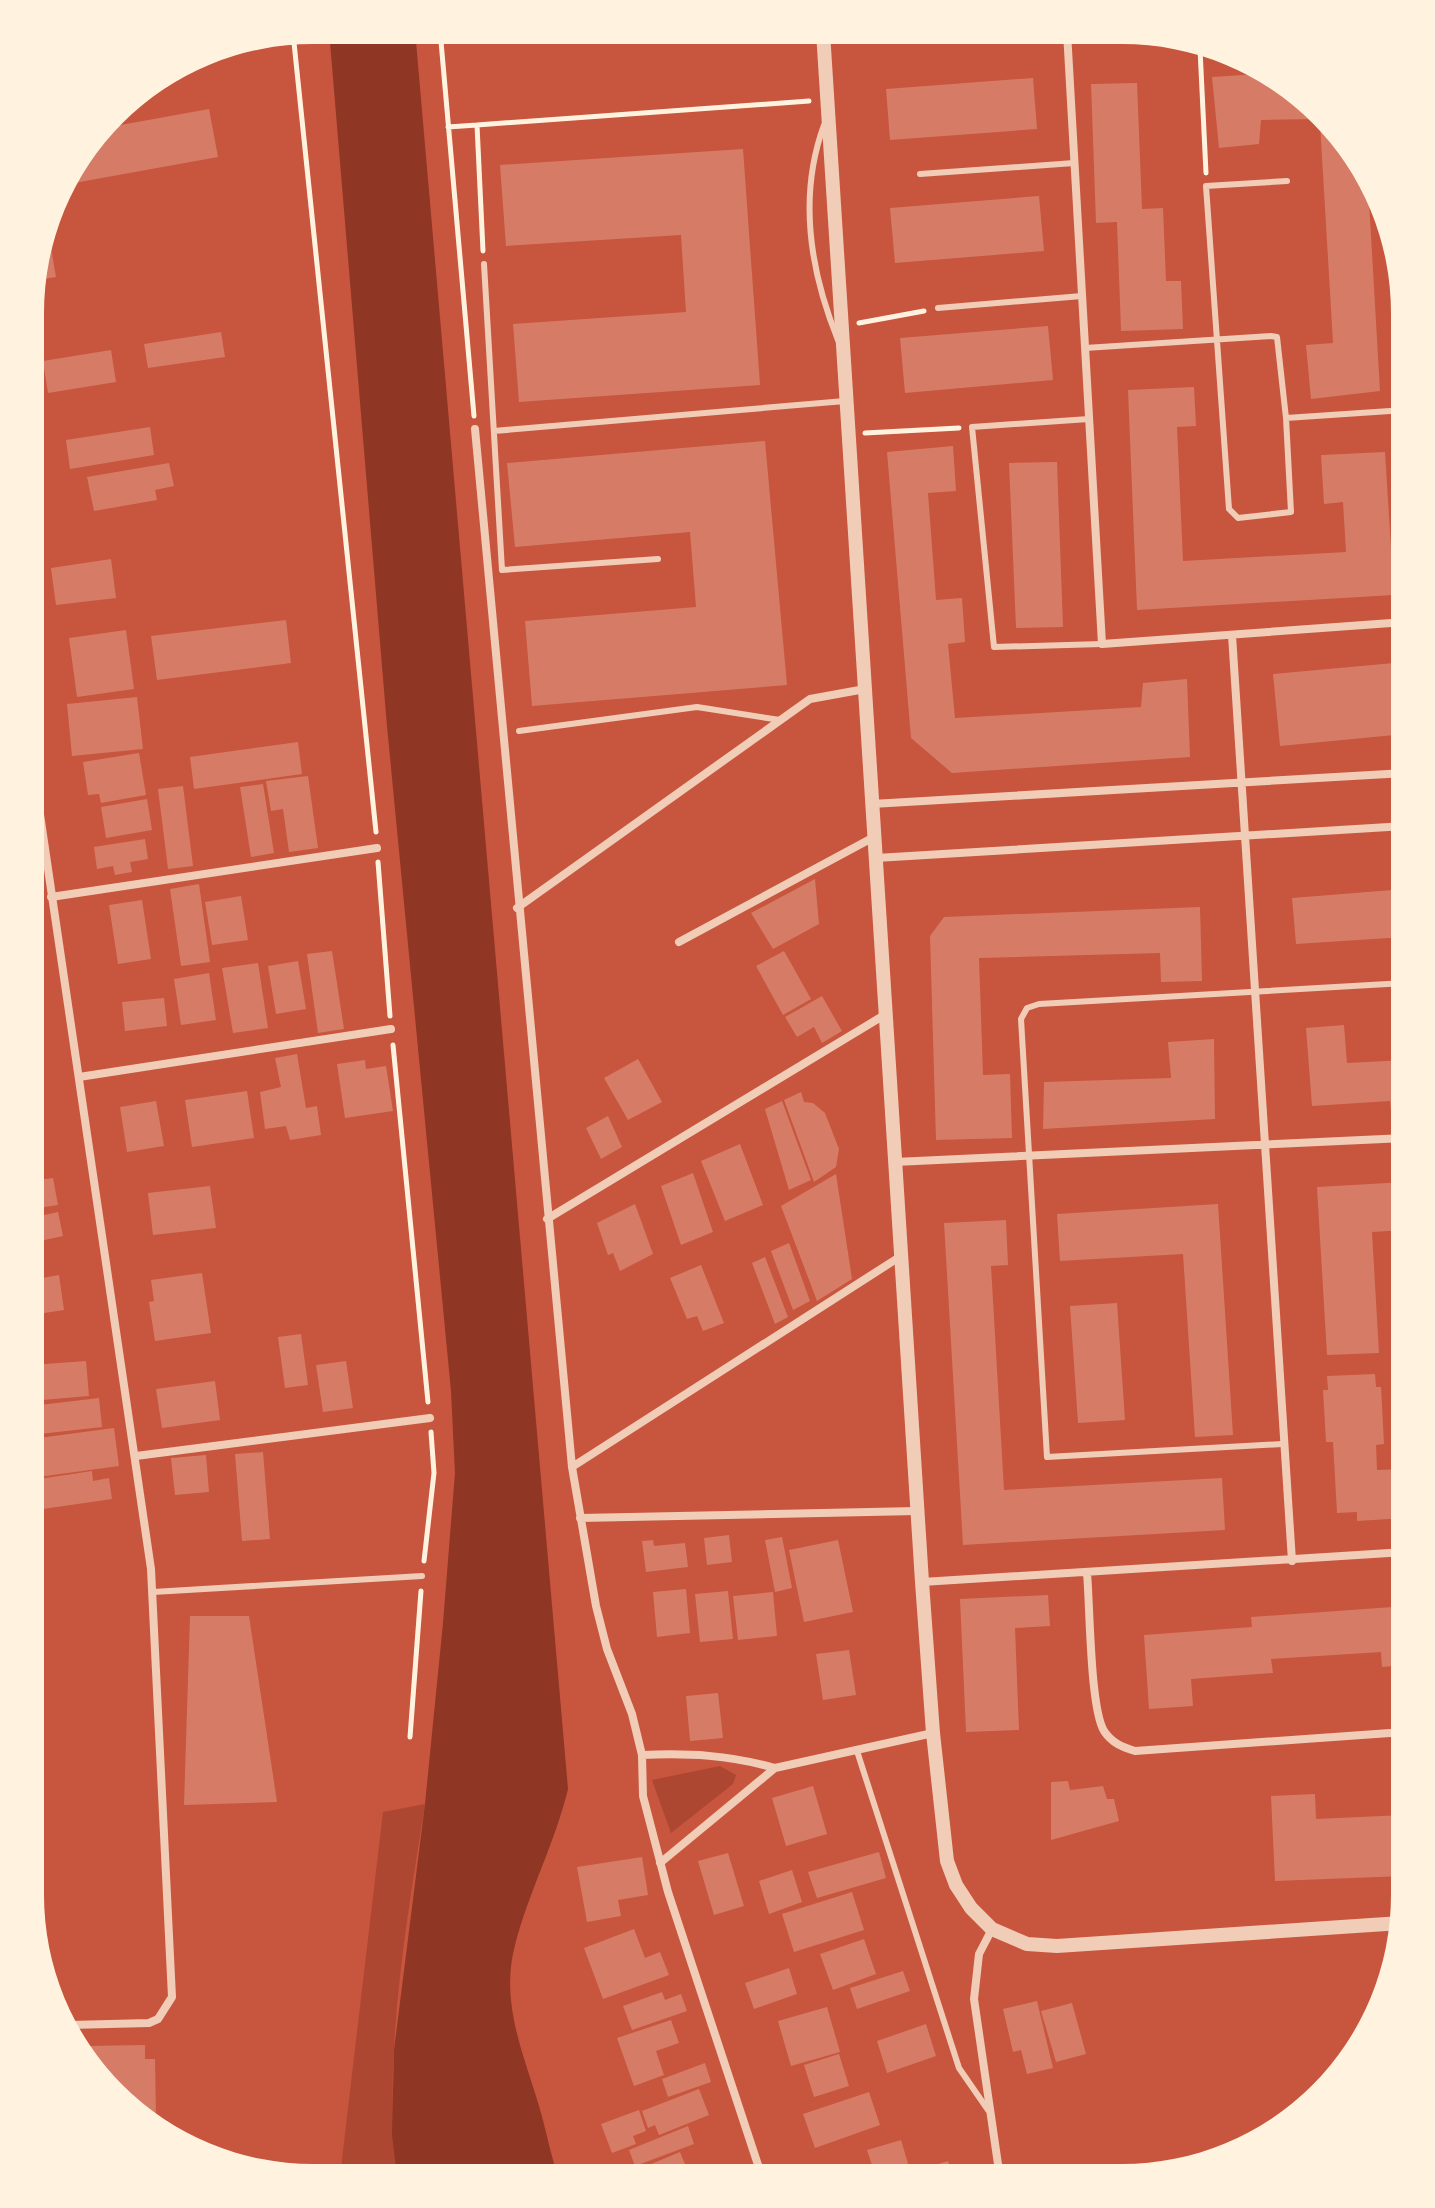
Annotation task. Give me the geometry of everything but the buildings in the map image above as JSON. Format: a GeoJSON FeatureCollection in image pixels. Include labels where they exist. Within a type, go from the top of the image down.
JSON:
{"type":"FeatureCollection","features":[{"type":"Feature","properties":{"kind":"street"},"geometry":{"type":"LineString","coordinates":[[824,44],[917,1511],[933,1733],[947,1861],[964,1897],[992,1929],[1027,1944],[1086,1946],[1389,1924]]}},
{"type":"Feature","properties":{"kind":"street"},"geometry":{"type":"LineString","coordinates":[[1068,44],[1102,644],[1391,623]]}},
{"type":"Feature","properties":{"kind":"street"},"geometry":{"type":"LineString","coordinates":[[475,429],[517,908],[572,1467],[580,1518],[607,1649],[624,1689],[642,1755],[643,1796],[660,1863],[758,2164]]}},
{"type":"Feature","properties":{"kind":"street"},"geometry":{"type":"LineString","coordinates":[[1232,635],[1282,1444],[1292,1561]]}},
{"type":"Feature","properties":{"kind":"street"},"geometry":{"type":"LineString","coordinates":[[517,908],[810,699],[865,689]]}},
{"type":"Feature","properties":{"kind":"street"},"geometry":{"type":"LineString","coordinates":[[872,804],[1391,774]]}},
{"type":"Feature","properties":{"kind":"street"},"geometry":{"type":"LineString","coordinates":[[876,858],[1391,827]]}},
{"type":"Feature","properties":{"kind":"street"},"geometry":{"type":"LineString","coordinates":[[679,942],[874,837]]}},
{"type":"Feature","properties":{"kind":"street"},"geometry":{"type":"LineString","coordinates":[[44,847],[151,1569],[172,1997],[158,2019],[149,2023],[78,2025]]}},
{"type":"Feature","properties":{"kind":"street"},"geometry":{"type":"LineString","coordinates":[[51,897],[377,848]]}},
{"type":"Feature","properties":{"kind":"street"},"geometry":{"type":"LineString","coordinates":[[547,1219],[886,1014]]}},
{"type":"Feature","properties":{"kind":"street"},"geometry":{"type":"LineString","coordinates":[[79,1077],[391,1029]]}},
{"type":"Feature","properties":{"kind":"street"},"geometry":{"type":"LineString","coordinates":[[895,1162],[1390,1139]]}},
{"type":"Feature","properties":{"kind":"street"},"geometry":{"type":"LineString","coordinates":[[572,1467],[901,1256]]}},
{"type":"Feature","properties":{"kind":"street"},"geometry":{"type":"LineString","coordinates":[[136,1456],[430,1418]]}},
{"type":"Feature","properties":{"kind":"street"},"geometry":{"type":"LineString","coordinates":[[580,1518],[917,1511]]}},
{"type":"Feature","properties":{"kind":"street"},"geometry":{"type":"LineString","coordinates":[[922,1582],[1390,1553]]}},
{"type":"Feature","properties":{"kind":"street"},"geometry":{"type":"LineString","coordinates":[[1087,1573],[1099,1719],[1112,1742],[1123,1748],[1135,1751],[1390,1733]]}},
{"type":"Feature","properties":{"kind":"street"},"geometry":{"type":"LineString","coordinates":[[642,1755],[709,1754],[775,1768],[933,1733]]}},
{"type":"Feature","properties":{"kind":"street"},"geometry":{"type":"LineString","coordinates":[[660,1863],[775,1768]]}},
{"type":"Feature","properties":{"kind":"street"},"geometry":{"type":"LineString","coordinates":[[992,1929],[979,1954],[974,1999],[998,2164]]}},
{"type":"Feature","properties":{"kind":"lane"},"geometry":{"type":"LineString","coordinates":[[828,103],[812,163],[809,207],[815,264],[844,356]]}},
{"type":"Feature","properties":{"kind":"lane"},"geometry":{"type":"LineString","coordinates":[[920,174],[1074,163]]}},
{"type":"Feature","properties":{"kind":"lane"},"geometry":{"type":"LineString","coordinates":[[1085,348],[1216,340],[1277,337],[1286,418],[1291,512],[1238,518],[1232,515],[1216,340],[1206,186],[1287,181]]}},
{"type":"Feature","properties":{"kind":"lane"},"geometry":{"type":"LineString","coordinates":[[484,264],[502,570],[658,559]]}},
{"type":"Feature","properties":{"kind":"lane"},"geometry":{"type":"LineString","coordinates":[[938,308],[1082,296]]}},
{"type":"Feature","properties":{"kind":"lane"},"geometry":{"type":"LineString","coordinates":[[494,431],[847,401]]}},
{"type":"Feature","properties":{"kind":"lane"},"geometry":{"type":"LineString","coordinates":[[1286,418],[1391,411]]}},
{"type":"Feature","properties":{"kind":"lane"},"geometry":{"type":"LineString","coordinates":[[1089,419],[972,427],[994,647],[1102,644]]}},
{"type":"Feature","properties":{"kind":"lane"},"geometry":{"type":"LineString","coordinates":[[519,731],[697,707],[780,720]]}},
{"type":"Feature","properties":{"kind":"lane"},"geometry":{"type":"LineString","coordinates":[[1282,1444],[1047,1457],[1021,1019],[1027,1008],[1391,984]]}},
{"type":"Feature","properties":{"kind":"lane"},"geometry":{"type":"LineString","coordinates":[[153,1592],[422,1576]]}},
{"type":"Feature","properties":{"kind":"lane"},"geometry":{"type":"LineString","coordinates":[[857,1751],[959,2068],[989,2111]]}},
{"type":"Feature","properties":{"kind":"path"},"geometry":{"type":"LineString","coordinates":[[294,45],[377,848],[391,1029],[434,1473],[422,1576],[410,1737]]}},
{"type":"Feature","properties":{"kind":"path"},"geometry":{"type":"LineString","coordinates":[[441,45],[475,429]]}},
{"type":"Feature","properties":{"kind":"path"},"geometry":{"type":"LineString","coordinates":[[1200,56],[1206,186]]}},
{"type":"Feature","properties":{"kind":"path"},"geometry":{"type":"LineString","coordinates":[[448,127],[828,103]]}},
{"type":"Feature","properties":{"kind":"path"},"geometry":{"type":"LineString","coordinates":[[477,125],[484,264]]}},
{"type":"Feature","properties":{"kind":"path"},"geometry":{"type":"LineString","coordinates":[[842,326],[938,308]]}},
{"type":"Feature","properties":{"kind":"path"},"geometry":{"type":"LineString","coordinates":[[849,434],[972,427]]}},
{"type":"Feature","properties":{"kind":"shaded area"},"geometry":{"type":"Polygon","coordinates":[[[330,45],[416,45],[568,1789],[515,1945],[510,1987],[515,2027],[554,2164],[396,2164],[392,2135],[394,2050],[425,1804],[455,1473],[451,1391],[387,726],[330,45]]]}},
{"type":"Feature","properties":{"kind":"shaded area"},"geometry":{"type":"Polygon","coordinates":[[[720,1766],[736,1775],[733,1784],[671,1833],[652,1780],[720,1766]]]}},
{"type":"Feature","properties":{"kind":"shaded area"},"geometry":{"type":"Polygon","coordinates":[[[425,1804],[404,1943],[395,2036],[393,2129],[396,2164],[341,2164],[383,1812],[425,1804]]]}}]}
